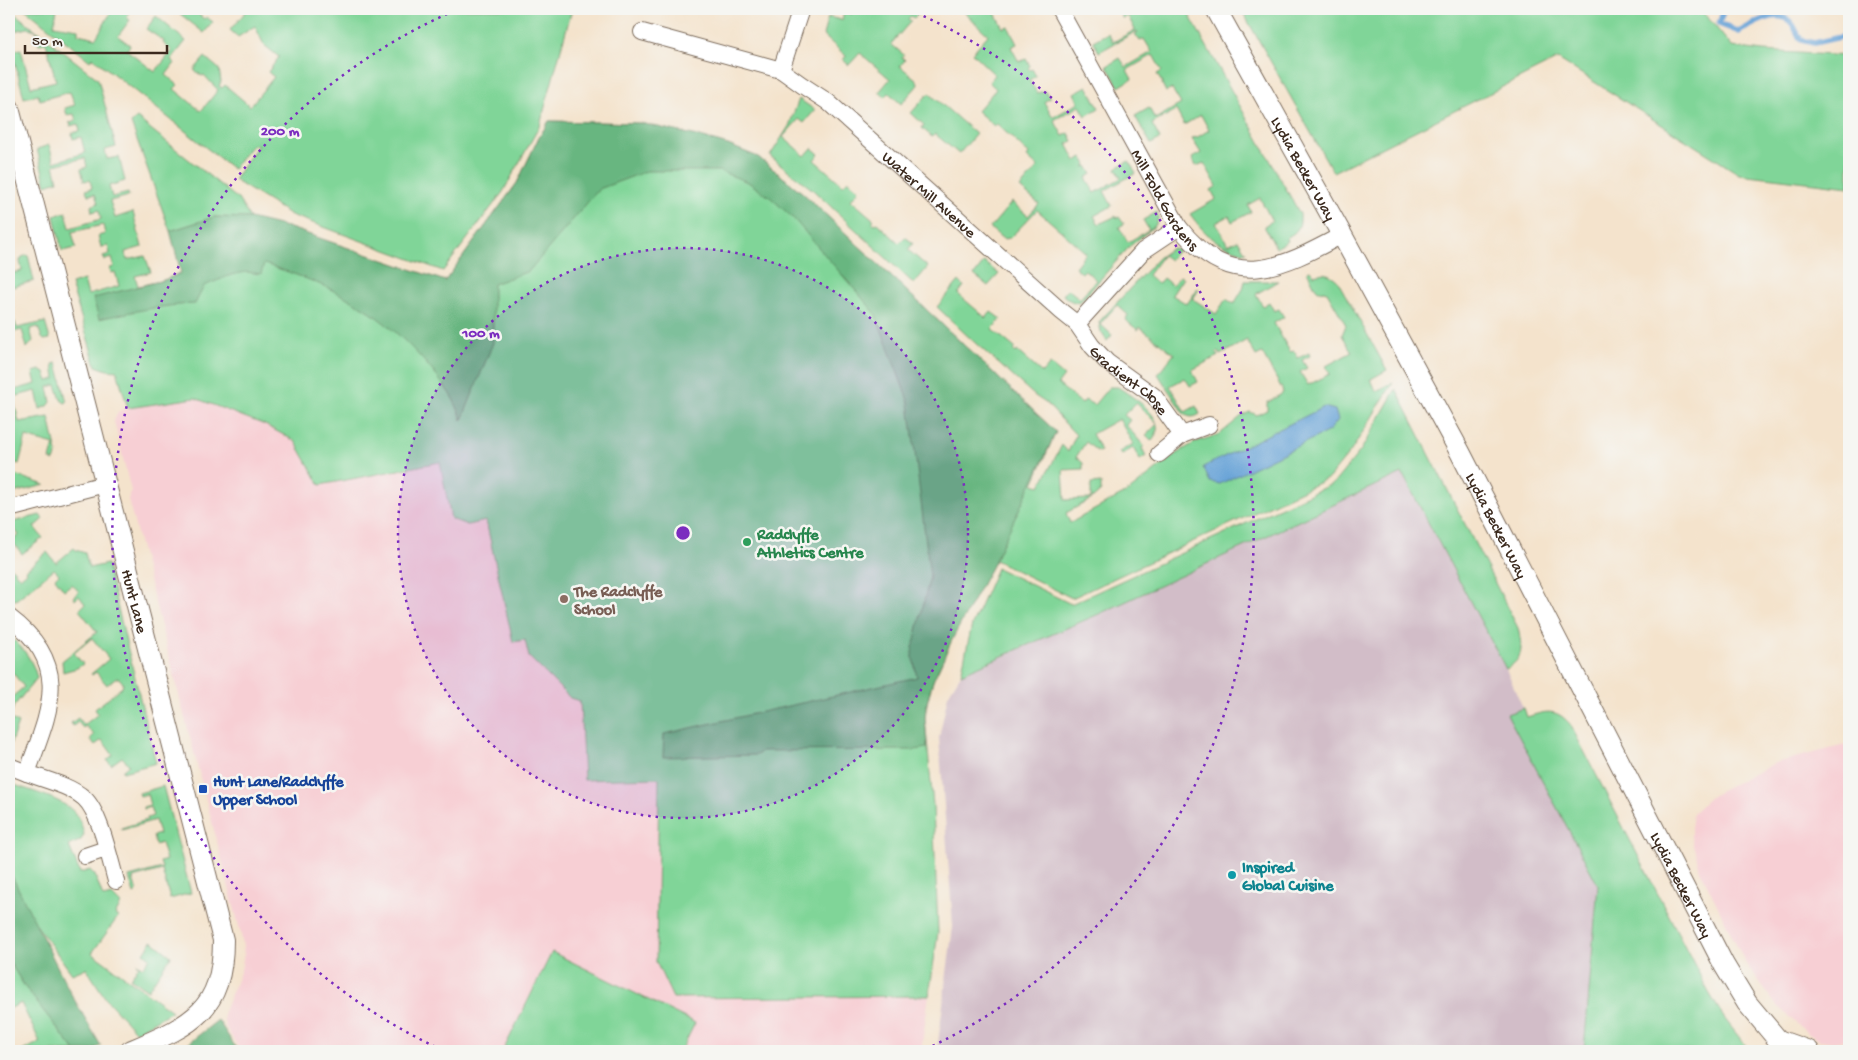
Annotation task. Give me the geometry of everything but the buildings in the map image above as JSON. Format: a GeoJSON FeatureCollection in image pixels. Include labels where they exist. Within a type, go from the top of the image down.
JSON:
{"type":"FeatureCollection","features":[{"type":"Feature","properties":{"kind":"street"},"geometry":{"type":"LineString","coordinates":[[781,70],[801,9]]}},
{"type":"Feature","properties":{"kind":"street","name":"Mill Fold Gardens"},"geometry":{"type":"LineString","coordinates":[[1059,9],[1179,227],[1187,237],[1211,258],[1233,267],[1253,270],[1277,266],[1306,255],[1342,234]]}},
{"type":"Feature","properties":{"kind":"street","name":"Lydia Becker Way"},"geometry":{"type":"LineString","coordinates":[[1216,9],[1342,234],[1460,452],[1724,965],[1747,1003],[1779,1046],[1810,1051]]}},
{"type":"Feature","properties":{"kind":"street","name":"Water Mill Avenue"},"geometry":{"type":"LineString","coordinates":[[642,32],[781,70],[828,102],[1077,324]]}},
{"type":"Feature","properties":{"kind":"street","name":"Hunt Lane"},"geometry":{"type":"LineString","coordinates":[[10,120],[223,940],[223,963],[219,981],[209,1000],[194,1018],[184,1026],[130,1051]]}},
{"type":"Feature","properties":{"kind":"street"},"geometry":{"type":"LineString","coordinates":[[1077,324],[1143,251],[1179,227]]}},
{"type":"Feature","properties":{"kind":"street","name":"Gradient Close"},"geometry":{"type":"LineString","coordinates":[[1077,324],[1100,355],[1117,370],[1154,396],[1182,435]]}},
{"type":"Feature","properties":{"kind":"street"},"geometry":{"type":"LineString","coordinates":[[1159,454],[1182,435],[1209,425]]}},
{"type":"Feature","properties":{"kind":"street"},"geometry":{"type":"LineString","coordinates":[[9,509],[105,484]]}},
{"type":"Feature","properties":{"kind":"street"},"geometry":{"type":"LineString","coordinates":[[9,617],[31,636],[41,650],[48,665],[51,684],[52,696],[48,714],[27,773]]}},
{"type":"Feature","properties":{"kind":"street"},"geometry":{"type":"LineString","coordinates":[[9,766],[67,788],[89,804],[99,824],[116,881]]}},
{"type":"Feature","properties":{"kind":"street"},"geometry":{"type":"LineString","coordinates":[[85,856],[106,849]]}},
{"type":"Feature","properties":{"kind":"shaded area","name":"Radclyffe Athletics Centre"},"geometry":{"type":"Polygon","coordinates":[[[549,121],[640,123],[728,145],[758,157],[804,194],[1056,432],[995,560],[953,638],[933,681],[926,706],[925,718],[933,805],[938,932],[921,1051],[245,1051],[238,1047],[225,1026],[223,1014],[241,970],[244,954],[241,934],[128,499],[131,491],[114,421],[118,412],[128,407],[117,371],[96,366],[76,302],[164,280],[287,227],[445,281],[517,183],[549,121]]]}},
{"type":"Feature","properties":{"kind":"shaded area"},"geometry":{"type":"Polygon","coordinates":[[[1402,473],[1506,669],[1527,717],[1714,1051],[937,1051],[953,926],[939,738],[948,695],[961,674],[1099,614],[1402,473]]]}},
{"type":"Feature","properties":{"kind":"shaded area"},"geometry":{"type":"Polygon","coordinates":[[[1849,744],[1849,1039],[1834,1042],[1819,1040],[1807,1033],[1776,1005],[1746,964],[1700,870],[1691,837],[1691,828],[1693,813],[1711,796],[1775,763],[1849,744]]]}},
{"type":"Feature","properties":{"kind":"green space"},"geometry":{"type":"Polygon","coordinates":[[[9,9],[36,30],[28,28],[9,32],[9,9]]]}},
{"type":"Feature","properties":{"kind":"green space"},"geometry":{"type":"Polygon","coordinates":[[[25,9],[57,9],[54,25],[78,29],[78,34],[96,38],[113,9],[130,9],[127,18],[130,20],[118,36],[130,45],[127,50],[155,72],[172,51],[163,43],[164,41],[146,29],[156,16],[186,41],[171,60],[175,63],[166,75],[178,85],[174,89],[201,111],[218,90],[204,75],[202,76],[194,70],[205,57],[219,69],[221,82],[219,86],[222,88],[225,85],[250,106],[274,77],[268,72],[279,57],[264,45],[255,26],[238,37],[230,30],[248,9],[572,9],[540,125],[503,192],[443,271],[291,215],[234,180],[258,145],[252,145],[233,169],[92,57],[90,61],[25,9]]]}},
{"type":"Feature","properties":{"kind":"green space"},"geometry":{"type":"Polygon","coordinates":[[[174,9],[196,9],[196,12],[204,19],[206,17],[213,22],[204,33],[174,9]]]}},
{"type":"Feature","properties":{"kind":"green space"},"geometry":{"type":"Polygon","coordinates":[[[853,9],[923,9],[914,18],[911,16],[908,19],[911,21],[891,44],[904,55],[902,57],[905,60],[900,66],[917,80],[918,85],[901,104],[889,93],[885,97],[879,92],[890,79],[860,53],[849,65],[843,60],[846,56],[823,35],[828,17],[842,20],[844,12],[852,14],[853,9]]]}},
{"type":"Feature","properties":{"kind":"green space"},"geometry":{"type":"Polygon","coordinates":[[[961,9],[997,9],[994,11],[1003,28],[1008,26],[1017,44],[1011,47],[1019,62],[1026,59],[1030,66],[1028,68],[1032,69],[1036,76],[1029,80],[1037,93],[1045,91],[1050,98],[1044,102],[1053,117],[1079,103],[1074,93],[1087,86],[1099,108],[1086,116],[1080,106],[1054,120],[1063,136],[1069,133],[1073,141],[1067,144],[1076,161],[1082,157],[1087,164],[1084,167],[1087,166],[1092,174],[1086,178],[1095,193],[1121,178],[1116,168],[1129,161],[1136,173],[1104,191],[1112,206],[1094,216],[1099,224],[1116,216],[1117,218],[1119,217],[1124,224],[1119,227],[1128,242],[1149,230],[1143,220],[1157,212],[1158,219],[1155,226],[1130,246],[1081,301],[1073,302],[1063,295],[1068,289],[1080,299],[1096,280],[1085,270],[1082,273],[1075,267],[1086,253],[1037,210],[1010,238],[1003,239],[990,228],[1012,202],[1028,216],[1039,204],[1020,188],[1038,167],[1027,157],[1029,154],[997,124],[994,126],[977,111],[996,89],[989,82],[995,75],[972,53],[988,35],[961,9]]]}},
{"type":"Feature","properties":{"kind":"green space"},"geometry":{"type":"Polygon","coordinates":[[[1186,9],[1300,214],[1298,228],[1287,238],[1288,241],[1276,248],[1264,226],[1272,221],[1260,198],[1248,205],[1251,212],[1232,222],[1229,216],[1216,223],[1228,245],[1238,240],[1246,253],[1228,247],[1214,239],[1207,234],[1190,214],[1216,199],[1211,190],[1217,186],[1204,163],[1196,166],[1192,158],[1201,153],[1192,139],[1209,130],[1201,115],[1184,125],[1176,110],[1152,124],[1160,139],[1151,144],[1135,116],[1149,108],[1155,119],[1181,104],[1172,89],[1166,92],[1162,84],[1163,81],[1161,81],[1157,74],[1162,71],[1153,55],[1127,70],[1132,79],[1119,87],[1107,66],[1120,58],[1126,67],[1152,52],[1144,39],[1140,41],[1135,34],[1137,31],[1099,52],[1093,41],[1108,33],[1113,42],[1135,30],[1128,16],[1123,19],[1118,10],[1186,9]]]}},
{"type":"Feature","properties":{"kind":"green space"},"geometry":{"type":"Polygon","coordinates":[[[1241,9],[1699,9],[1732,47],[1763,51],[1849,56],[1849,187],[1739,174],[1558,59],[1333,172],[1241,9]]]}},
{"type":"Feature","properties":{"kind":"green space","name":"Radclyffe Athletics Centre"},"geometry":{"type":"Polygon","coordinates":[[[36,30],[98,79],[116,147],[105,150],[107,159],[119,157],[125,181],[109,186],[112,197],[128,193],[129,196],[110,201],[115,218],[133,212],[142,247],[125,252],[127,260],[145,256],[151,272],[135,276],[138,286],[164,280],[287,227],[445,281],[517,183],[549,121],[640,123],[728,145],[758,157],[804,194],[1056,432],[1033,484],[1040,486],[1062,445],[1068,452],[1076,435],[1047,404],[1035,396],[937,307],[959,281],[964,286],[958,294],[986,318],[991,312],[1001,319],[992,329],[1015,348],[1013,350],[1016,353],[1017,351],[1042,373],[1050,364],[1064,376],[1058,384],[1082,404],[1085,400],[1094,405],[1109,387],[1118,387],[1141,403],[1154,417],[1156,423],[1136,403],[1124,415],[1130,420],[1126,425],[1144,446],[1142,448],[1146,456],[1140,460],[1133,448],[1121,455],[1119,452],[1133,444],[1119,419],[1092,434],[1101,451],[1098,452],[1086,442],[1076,457],[1083,463],[1083,469],[1063,470],[1065,500],[1091,499],[1091,484],[1101,483],[1101,491],[1092,499],[1066,513],[1070,523],[1129,491],[1179,452],[1196,442],[1220,434],[1243,415],[1250,412],[1257,415],[1267,410],[1267,403],[1283,393],[1262,353],[1256,356],[1247,340],[1220,355],[1218,352],[1216,353],[1218,356],[1192,370],[1198,382],[1190,386],[1185,378],[1170,386],[1185,412],[1196,406],[1200,414],[1189,417],[1183,413],[1158,374],[1174,354],[1140,327],[1138,330],[1125,320],[1128,315],[1117,305],[1100,324],[1112,335],[1107,341],[1101,332],[1099,322],[1158,258],[1172,248],[1179,249],[1170,260],[1163,255],[1148,275],[1158,284],[1163,278],[1172,285],[1180,276],[1183,278],[1172,295],[1187,304],[1198,288],[1193,299],[1216,314],[1226,299],[1234,304],[1243,289],[1245,281],[1278,281],[1256,294],[1263,306],[1269,302],[1274,311],[1279,309],[1284,317],[1274,323],[1290,352],[1294,351],[1298,358],[1309,353],[1310,356],[1302,360],[1307,368],[1300,372],[1308,385],[1330,374],[1326,366],[1352,352],[1342,335],[1346,325],[1327,292],[1316,289],[1307,271],[1310,270],[1314,275],[1324,273],[1331,276],[1337,280],[1387,370],[1371,379],[1376,391],[1393,383],[1351,451],[1329,478],[1072,598],[995,560],[952,637],[934,678],[928,698],[925,718],[933,805],[938,932],[929,996],[673,998],[656,962],[659,778],[584,780],[580,701],[570,698],[529,657],[525,640],[513,642],[486,521],[467,525],[451,519],[440,462],[320,485],[295,441],[265,425],[195,398],[128,408],[117,371],[96,366],[71,284],[84,280],[88,295],[119,286],[115,272],[111,273],[110,268],[114,267],[112,258],[105,260],[103,256],[110,254],[108,246],[101,247],[98,236],[105,234],[103,225],[72,232],[76,248],[62,251],[54,216],[66,212],[70,228],[101,219],[99,210],[92,212],[91,206],[98,203],[95,194],[88,195],[86,190],[92,188],[90,180],[84,181],[81,169],[87,167],[85,158],[54,165],[58,181],[46,185],[37,149],[49,145],[54,162],[85,153],[81,137],[73,139],[72,133],[80,131],[78,124],[70,126],[71,124],[69,123],[76,120],[74,114],[67,115],[65,108],[75,105],[70,92],[40,100],[38,95],[24,98],[12,51],[21,49],[31,87],[56,81],[46,43],[39,44],[36,30]]]}},
{"type":"Feature","properties":{"kind":"green space"},"geometry":{"type":"Polygon","coordinates":[[[929,93],[976,134],[959,154],[935,134],[932,137],[922,128],[924,125],[911,113],[929,93]]]}},
{"type":"Feature","properties":{"kind":"green space"},"geometry":{"type":"Polygon","coordinates":[[[799,99],[815,110],[804,123],[799,119],[783,137],[805,156],[812,148],[819,154],[814,160],[843,185],[848,180],[859,190],[851,200],[874,220],[872,222],[877,223],[899,243],[905,237],[913,243],[908,250],[928,267],[914,284],[813,190],[770,156],[789,126],[799,99]]]}},
{"type":"Feature","properties":{"kind":"green space"},"geometry":{"type":"Polygon","coordinates":[[[137,118],[238,199],[250,218],[214,217],[170,231],[131,123],[137,118]]]}},
{"type":"Feature","properties":{"kind":"green space"},"geometry":{"type":"Polygon","coordinates":[[[549,121],[640,123],[728,145],[758,157],[804,194],[1056,432],[995,560],[953,638],[933,681],[926,706],[927,748],[915,750],[762,751],[757,755],[663,757],[664,734],[917,677],[912,652],[930,576],[909,403],[875,313],[793,218],[771,198],[748,182],[719,171],[647,171],[599,189],[529,271],[493,284],[493,343],[462,420],[453,399],[430,368],[412,348],[375,316],[335,292],[290,272],[264,264],[261,274],[246,272],[231,275],[204,286],[195,304],[159,307],[99,319],[93,298],[164,280],[181,273],[170,231],[214,217],[250,218],[287,227],[445,281],[517,183],[549,121]]]}},
{"type":"Feature","properties":{"kind":"green space"},"geometry":{"type":"Polygon","coordinates":[[[28,255],[34,281],[9,288],[9,261],[12,264],[14,273],[22,271],[20,261],[22,257],[28,255]]]}},
{"type":"Feature","properties":{"kind":"green space"},"geometry":{"type":"Polygon","coordinates":[[[984,262],[999,274],[988,286],[974,275],[984,262]]]}},
{"type":"Feature","properties":{"kind":"green space"},"geometry":{"type":"Polygon","coordinates":[[[15,322],[17,328],[45,322],[50,339],[44,340],[42,338],[38,327],[30,329],[33,341],[27,348],[22,330],[9,333],[9,324],[15,322]]]}},
{"type":"Feature","properties":{"kind":"green space"},"geometry":{"type":"Polygon","coordinates":[[[57,363],[67,402],[65,403],[61,400],[56,385],[48,387],[51,402],[48,406],[40,409],[36,391],[13,397],[19,422],[49,417],[57,453],[54,461],[50,459],[54,445],[26,437],[19,464],[12,462],[9,473],[9,386],[12,385],[14,390],[36,384],[33,372],[40,370],[45,373],[48,381],[55,379],[53,364],[57,363]]]}},
{"type":"Feature","properties":{"kind":"green space"},"geometry":{"type":"Polygon","coordinates":[[[1396,389],[1518,628],[1521,652],[1516,661],[1506,669],[1402,473],[1099,614],[961,674],[972,625],[997,568],[1071,604],[1334,483],[1361,450],[1396,389]]]}},
{"type":"Feature","properties":{"kind":"green space"},"geometry":{"type":"Polygon","coordinates":[[[1157,424],[1157,433],[1152,441],[1146,435],[1157,424]]]}},
{"type":"Feature","properties":{"kind":"green space"},"geometry":{"type":"Polygon","coordinates":[[[9,473],[45,485],[9,494],[9,473]]]}},
{"type":"Feature","properties":{"kind":"green space"},"geometry":{"type":"Polygon","coordinates":[[[40,515],[43,519],[34,527],[43,538],[22,554],[12,541],[19,535],[9,523],[40,515]]]}},
{"type":"Feature","properties":{"kind":"green space"},"geometry":{"type":"Polygon","coordinates":[[[74,548],[85,553],[89,568],[107,564],[156,763],[123,772],[129,765],[122,757],[111,765],[107,760],[113,755],[102,740],[95,745],[90,739],[94,735],[86,726],[83,728],[78,722],[73,726],[71,723],[78,718],[84,725],[98,714],[95,709],[122,687],[123,683],[119,678],[115,678],[107,685],[96,672],[91,674],[109,659],[92,638],[74,653],[83,664],[63,672],[62,661],[97,632],[79,610],[85,604],[79,596],[75,600],[73,597],[79,592],[72,584],[64,590],[55,578],[59,574],[54,569],[16,600],[9,599],[9,570],[12,568],[20,578],[27,572],[26,570],[47,552],[56,563],[74,548]]]}},
{"type":"Feature","properties":{"kind":"green space"},"geometry":{"type":"Polygon","coordinates":[[[10,637],[27,655],[37,678],[14,706],[9,718],[9,693],[12,697],[24,687],[9,668],[10,637]]]}},
{"type":"Feature","properties":{"kind":"green space"},"geometry":{"type":"Polygon","coordinates":[[[1524,708],[1527,717],[1550,712],[1560,715],[1570,724],[1708,991],[1724,1018],[1750,1051],[1584,1051],[1598,885],[1507,714],[1524,708]]]}},
{"type":"Feature","properties":{"kind":"green space"},"geometry":{"type":"Polygon","coordinates":[[[9,718],[18,723],[9,748],[9,718]]]}},
{"type":"Feature","properties":{"kind":"green space"},"geometry":{"type":"Polygon","coordinates":[[[9,783],[61,803],[74,812],[84,834],[81,840],[69,846],[80,873],[90,870],[95,875],[103,897],[112,895],[121,904],[115,915],[118,917],[92,953],[172,1011],[136,1032],[106,999],[86,968],[72,974],[32,919],[9,870],[9,783]]]}},
{"type":"Feature","properties":{"kind":"green space"},"geometry":{"type":"Polygon","coordinates":[[[163,786],[191,893],[170,899],[162,870],[133,878],[137,892],[134,894],[129,877],[162,868],[160,862],[166,860],[161,843],[155,845],[153,836],[159,834],[155,820],[122,830],[121,828],[147,820],[147,818],[153,816],[150,807],[144,809],[143,807],[150,805],[147,794],[140,796],[139,793],[163,786]]]}},
{"type":"Feature","properties":{"kind":"green space"},"geometry":{"type":"Polygon","coordinates":[[[9,870],[70,992],[101,1046],[88,1051],[75,1051],[25,987],[9,961],[9,870]]]}},
{"type":"Feature","properties":{"kind":"green space"},"geometry":{"type":"Polygon","coordinates":[[[152,941],[171,956],[148,990],[130,978],[139,966],[137,963],[143,967],[150,958],[144,953],[152,941]]]}},
{"type":"Feature","properties":{"kind":"green space"},"geometry":{"type":"Polygon","coordinates":[[[552,952],[695,1023],[681,1051],[503,1051],[552,952]]]}},
{"type":"Feature","properties":{"kind":"green space"},"geometry":{"type":"Polygon","coordinates":[[[9,961],[25,987],[75,1051],[22,1051],[40,1042],[21,1003],[9,1009],[9,961]]]}},
{"type":"Feature","properties":{"kind":"green space"},"geometry":{"type":"Polygon","coordinates":[[[218,1020],[238,1051],[174,1051],[186,1045],[218,1020]]]}},
{"type":"Feature","properties":{"kind":"water"},"geometry":{"type":"Polygon","coordinates":[[[1324,407],[1335,410],[1338,420],[1329,431],[1220,484],[1210,482],[1203,467],[1324,407]]]}},
{"type":"Feature","properties":{"kind":"waterway"},"geometry":{"type":"LineString","coordinates":[[1724,9],[1719,24],[1739,32],[1766,18],[1781,17],[1793,25],[1801,40],[1814,43],[1849,35]]}},
{"type":"Feature","properties":{"kind":"place","name":"Radclyffe Athletics Centre"},"geometry":{"type":"Point","coordinates":[747,542]}},
{"type":"Feature","properties":{"kind":"place","name":"The Radclyffe School"},"geometry":{"type":"Point","coordinates":[564,599]}},
{"type":"Feature","properties":{"kind":"place","name":"Hunt Lane/Radclyffe Upper School"},"geometry":{"type":"Point","coordinates":[203,789]}},
{"type":"Feature","properties":{"kind":"place","name":"Inspired Global Cuisine"},"geometry":{"type":"Point","coordinates":[1232,875]}}]}
